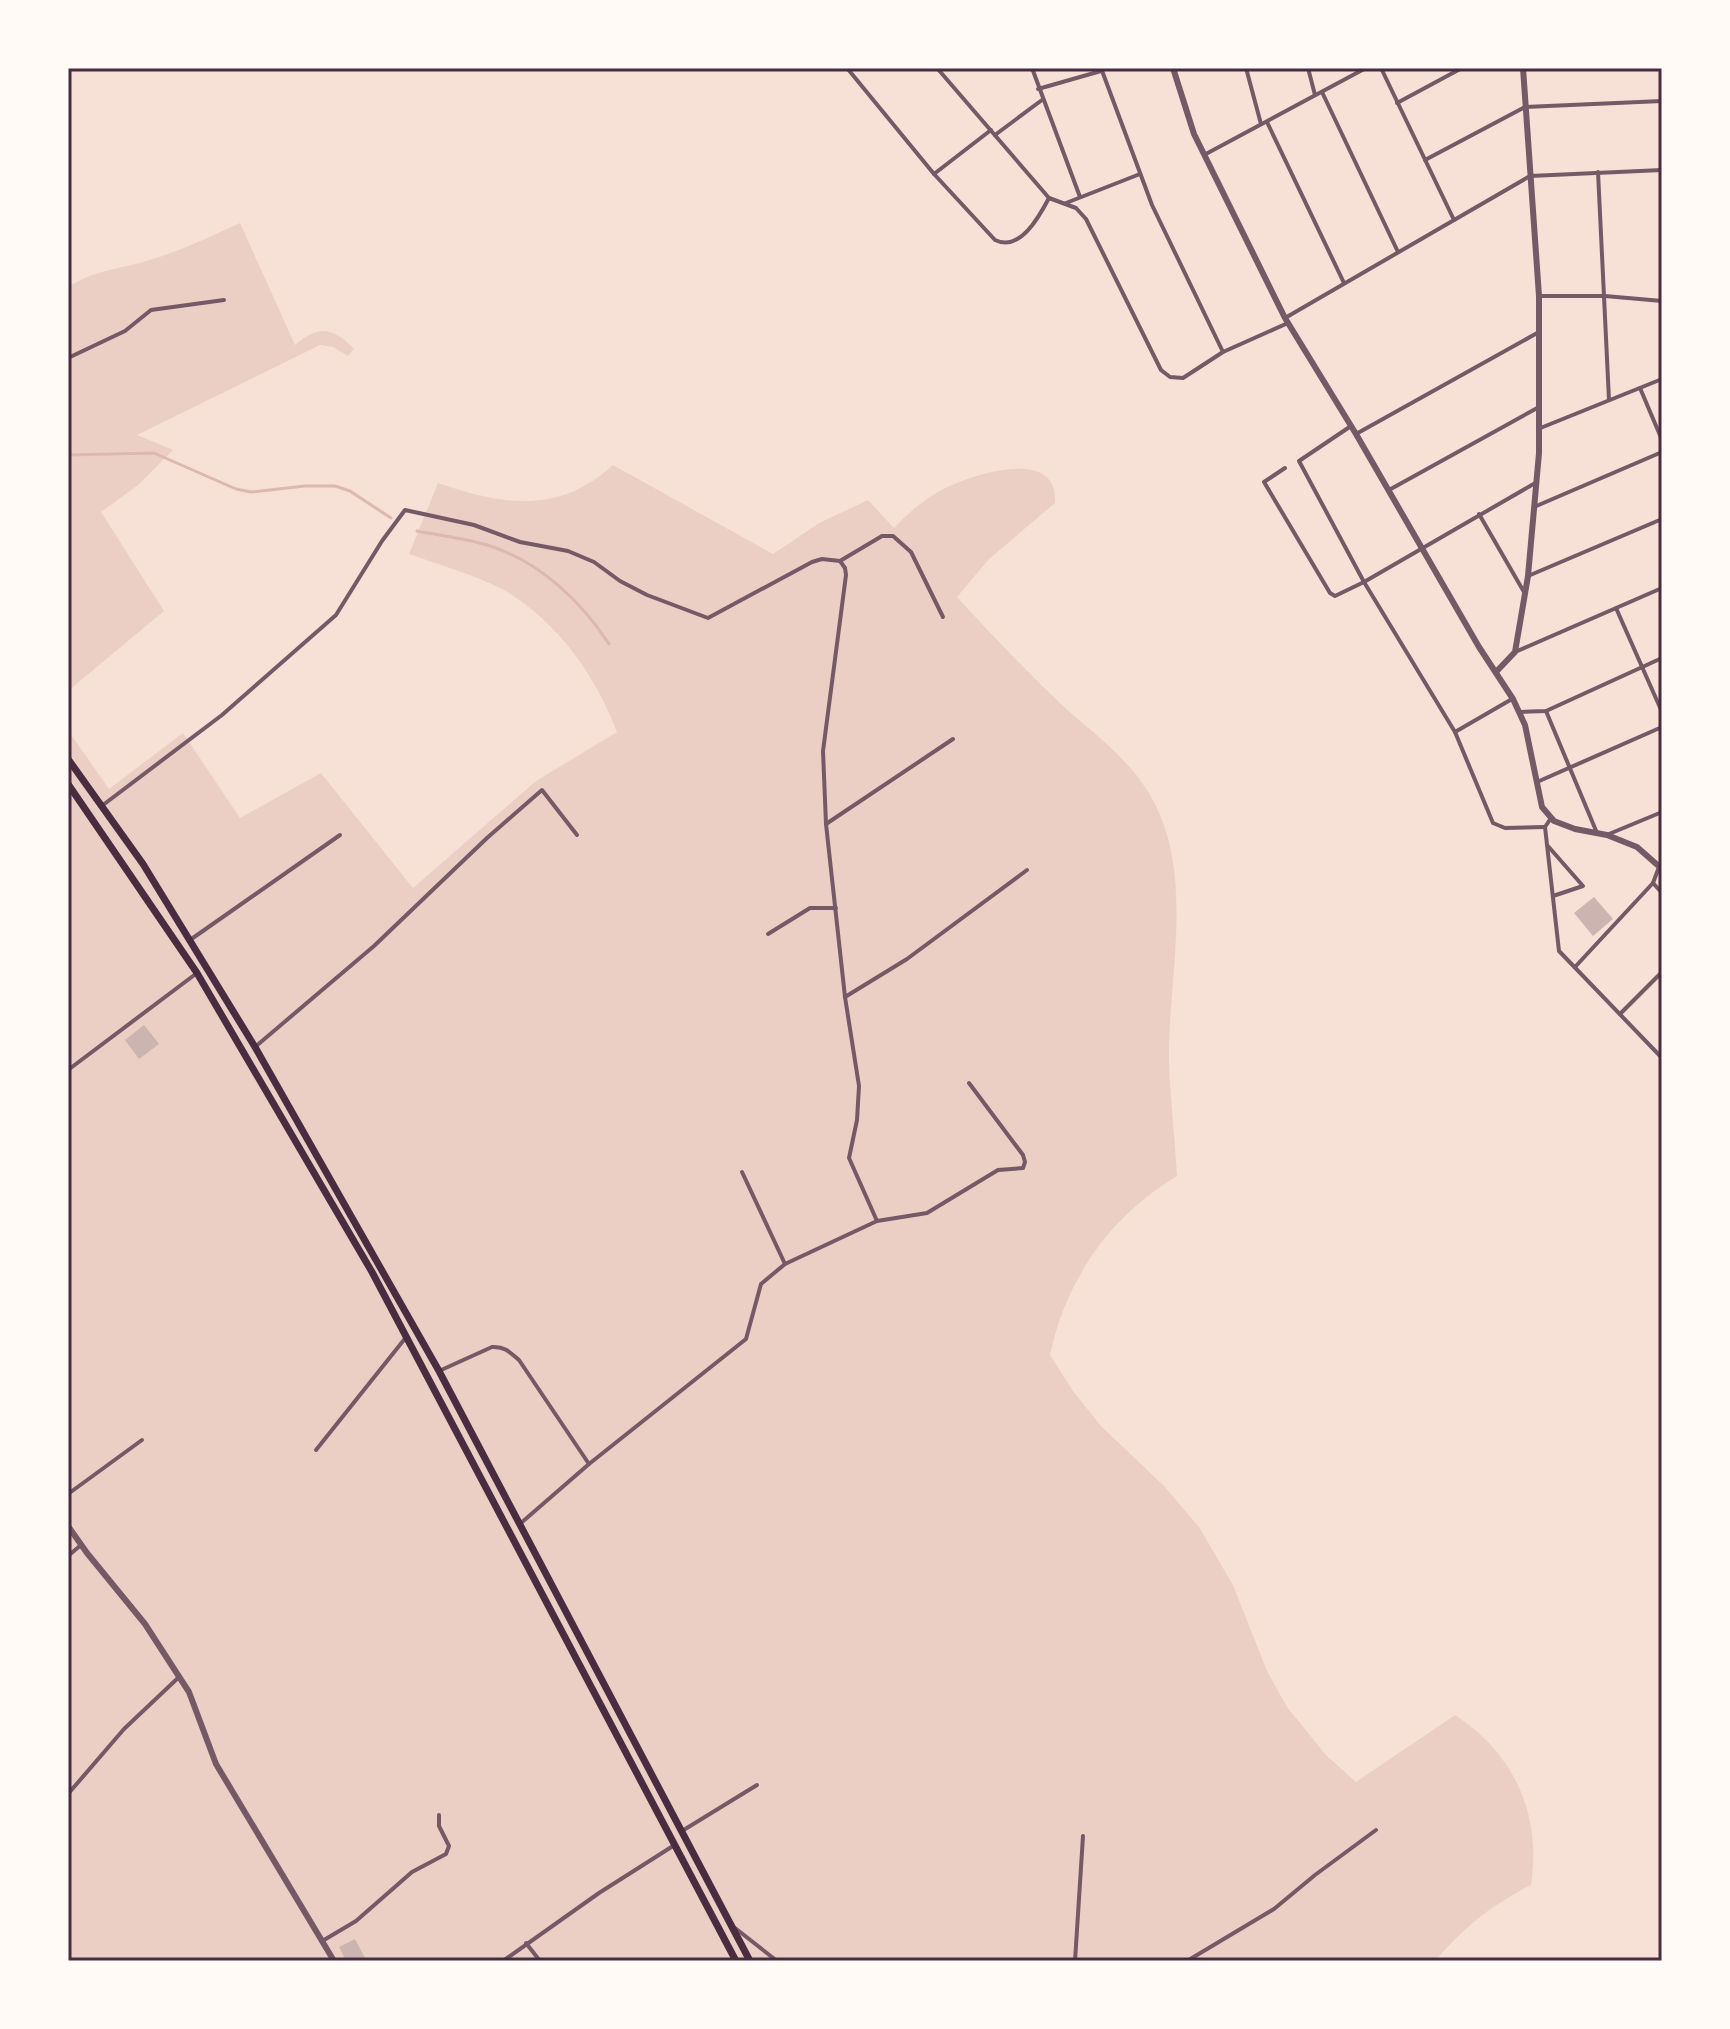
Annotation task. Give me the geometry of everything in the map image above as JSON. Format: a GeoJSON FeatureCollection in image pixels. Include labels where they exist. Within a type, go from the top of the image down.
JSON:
{"type":"FeatureCollection","features":[{"type":"Feature","properties":{"kind":"main road"},"geometry":{"type":"LineString","coordinates":[[68,759],[143,864],[255,1047],[439,1371],[750,1961]]}},
{"type":"Feature","properties":{"kind":"main road"},"geometry":{"type":"LineString","coordinates":[[68,784],[197,973],[407,1335],[736,1961]]}},
{"type":"Feature","properties":{"kind":"street"},"geometry":{"type":"LineString","coordinates":[[847,68],[934,174],[995,240],[1004,244],[1014,242],[1038,218],[1049,198]]}},
{"type":"Feature","properties":{"kind":"street"},"geometry":{"type":"LineString","coordinates":[[937,68],[1049,198],[1066,203],[1086,219],[1165,375],[1177,379],[1287,320],[1344,283],[1530,176],[1662,170]]}},
{"type":"Feature","properties":{"kind":"street"},"geometry":{"type":"LineString","coordinates":[[1032,68],[1080,197]]}},
{"type":"Feature","properties":{"kind":"street"},"geometry":{"type":"LineString","coordinates":[[1173,68],[1194,134],[1287,320],[1513,699],[1525,725],[1542,807],[1551,818],[1575,829],[1607,835],[1637,847],[1661,868],[1653,883],[1575,967]]}},
{"type":"Feature","properties":{"kind":"street"},"geometry":{"type":"LineString","coordinates":[[1246,68],[1264,123],[1344,283]]}},
{"type":"Feature","properties":{"kind":"street"},"geometry":{"type":"LineString","coordinates":[[1308,68],[1315,95]]}},
{"type":"Feature","properties":{"kind":"street"},"geometry":{"type":"LineString","coordinates":[[1204,155],[1366,68]]}},
{"type":"Feature","properties":{"kind":"street"},"geometry":{"type":"LineString","coordinates":[[1381,68],[1454,220]]}},
{"type":"Feature","properties":{"kind":"street"},"geometry":{"type":"LineString","coordinates":[[1397,103],[1462,68]]}},
{"type":"Feature","properties":{"kind":"street"},"geometry":{"type":"LineString","coordinates":[[1515,652],[1528,576],[1537,482],[1539,407],[1539,296],[1523,68]]}},
{"type":"Feature","properties":{"kind":"street"},"geometry":{"type":"LineString","coordinates":[[1038,89],[1102,69],[1152,205],[1223,352]]}},
{"type":"Feature","properties":{"kind":"street"},"geometry":{"type":"LineString","coordinates":[[1322,92],[1398,252]]}},
{"type":"Feature","properties":{"kind":"street"},"geometry":{"type":"LineString","coordinates":[[934,174],[1042,100]]}},
{"type":"Feature","properties":{"kind":"street"},"geometry":{"type":"LineString","coordinates":[[1425,160],[1525,107],[1662,101]]}},
{"type":"Feature","properties":{"kind":"street"},"geometry":{"type":"LineString","coordinates":[[1598,172],[1609,400]]}},
{"type":"Feature","properties":{"kind":"street"},"geometry":{"type":"LineString","coordinates":[[1066,203],[1140,174]]}},
{"type":"Feature","properties":{"kind":"street"},"geometry":{"type":"LineString","coordinates":[[1539,296],[1605,296],[1662,301]]}},
{"type":"Feature","properties":{"kind":"street"},"geometry":{"type":"LineString","coordinates":[[68,358],[125,331],[151,310],[224,300]]}},
{"type":"Feature","properties":{"kind":"street"},"geometry":{"type":"LineString","coordinates":[[1356,434],[1539,332]]}},
{"type":"Feature","properties":{"kind":"street"},"geometry":{"type":"LineString","coordinates":[[1538,429],[1662,379]]}},
{"type":"Feature","properties":{"kind":"street"},"geometry":{"type":"LineString","coordinates":[[1640,388],[1662,440]]}},
{"type":"Feature","properties":{"kind":"street"},"geometry":{"type":"LineString","coordinates":[[1389,490],[1539,407]]}},
{"type":"Feature","properties":{"kind":"street"},"geometry":{"type":"LineString","coordinates":[[1351,426],[1299,461],[1364,582],[1455,732],[1493,823],[1505,828],[1545,827]]}},
{"type":"Feature","properties":{"kind":"street"},"geometry":{"type":"LineString","coordinates":[[1534,507],[1662,452]]}},
{"type":"Feature","properties":{"kind":"street"},"geometry":{"type":"LineString","coordinates":[[1285,468],[1264,482],[1330,593],[1337,595],[1537,482]]}},
{"type":"Feature","properties":{"kind":"street"},"geometry":{"type":"LineString","coordinates":[[102,807],[222,715],[336,615],[405,510],[474,525],[520,542],[568,551],[594,562],[647,595],[708,618],[812,562],[822,559],[840,561],[882,536],[893,536],[911,552],[943,617]]}},
{"type":"Feature","properties":{"kind":"street"},"geometry":{"type":"LineString","coordinates":[[1479,514],[1525,595]]}},
{"type":"Feature","properties":{"kind":"street"},"geometry":{"type":"LineString","coordinates":[[1528,576],[1662,519]]}},
{"type":"Feature","properties":{"kind":"street"},"geometry":{"type":"LineString","coordinates":[[840,561],[846,575],[823,751],[826,824],[845,997],[859,1086],[857,1120],[849,1158],[877,1221]]}},
{"type":"Feature","properties":{"kind":"street"},"geometry":{"type":"LineString","coordinates":[[1496,672],[1515,652],[1662,588]]}},
{"type":"Feature","properties":{"kind":"street"},"geometry":{"type":"LineString","coordinates":[[1616,608],[1662,712]]}},
{"type":"Feature","properties":{"kind":"street"},"geometry":{"type":"LineString","coordinates":[[1519,712],[1546,711],[1662,658]]}},
{"type":"Feature","properties":{"kind":"street"},"geometry":{"type":"LineString","coordinates":[[1455,732],[1513,699]]}},
{"type":"Feature","properties":{"kind":"street"},"geometry":{"type":"LineString","coordinates":[[1546,711],[1597,833]]}},
{"type":"Feature","properties":{"kind":"street"},"geometry":{"type":"LineString","coordinates":[[1537,782],[1662,727]]}},
{"type":"Feature","properties":{"kind":"street"},"geometry":{"type":"LineString","coordinates":[[826,824],[953,739]]}},
{"type":"Feature","properties":{"kind":"street"},"geometry":{"type":"LineString","coordinates":[[255,1047],[374,946],[542,790],[577,835]]}},
{"type":"Feature","properties":{"kind":"street"},"geometry":{"type":"LineString","coordinates":[[1607,835],[1662,812]]}},
{"type":"Feature","properties":{"kind":"street"},"geometry":{"type":"LineString","coordinates":[[1551,818],[1545,827],[1559,951],[1662,1058]]}},
{"type":"Feature","properties":{"kind":"street"},"geometry":{"type":"LineString","coordinates":[[190,940],[340,835]]}},
{"type":"Feature","properties":{"kind":"street"},"geometry":{"type":"LineString","coordinates":[[1547,844],[1583,886],[1553,896]]}},
{"type":"Feature","properties":{"kind":"street"},"geometry":{"type":"LineString","coordinates":[[845,997],[907,959],[1027,870]]}},
{"type":"Feature","properties":{"kind":"street"},"geometry":{"type":"LineString","coordinates":[[1653,883],[1662,893]]}},
{"type":"Feature","properties":{"kind":"street"},"geometry":{"type":"LineString","coordinates":[[768,934],[810,908],[836,908]]}},
{"type":"Feature","properties":{"kind":"street"},"geometry":{"type":"LineString","coordinates":[[1620,1014],[1662,972]]}},
{"type":"Feature","properties":{"kind":"street"},"geometry":{"type":"LineString","coordinates":[[68,1070],[197,973]]}},
{"type":"Feature","properties":{"kind":"street"},"geometry":{"type":"LineString","coordinates":[[519,1524],[746,1339],[761,1284],[785,1264],[877,1221],[927,1213],[998,1170],[1020,1170],[1024,1167],[1023,1155],[969,1083]]}},
{"type":"Feature","properties":{"kind":"street"},"geometry":{"type":"LineString","coordinates":[[742,1172],[785,1264]]}},
{"type":"Feature","properties":{"kind":"street"},"geometry":{"type":"LineString","coordinates":[[316,1450],[407,1335]]}},
{"type":"Feature","properties":{"kind":"street"},"geometry":{"type":"LineString","coordinates":[[439,1371],[492,1347],[500,1346],[509,1351],[519,1360],[589,1464]]}},
{"type":"Feature","properties":{"kind":"street"},"geometry":{"type":"LineString","coordinates":[[68,1494],[142,1440]]}},
{"type":"Feature","properties":{"kind":"street"},"geometry":{"type":"LineString","coordinates":[[68,1526],[145,1624],[189,1692],[216,1764],[334,1961]]}},
{"type":"Feature","properties":{"kind":"street"},"geometry":{"type":"LineString","coordinates":[[68,1556],[81,1545]]}},
{"type":"Feature","properties":{"kind":"street"},"geometry":{"type":"LineString","coordinates":[[68,1794],[124,1729],[179,1677]]}},
{"type":"Feature","properties":{"kind":"street"},"geometry":{"type":"LineString","coordinates":[[682,1831],[757,1785]]}},
{"type":"Feature","properties":{"kind":"street"},"geometry":{"type":"LineString","coordinates":[[324,1940],[356,1921],[412,1872],[446,1854],[449,1844],[439,1826],[439,1815]]}},
{"type":"Feature","properties":{"kind":"street"},"geometry":{"type":"LineString","coordinates":[[1187,1961],[1274,1909],[1376,1830]]}},
{"type":"Feature","properties":{"kind":"street"},"geometry":{"type":"LineString","coordinates":[[1075,1961],[1083,1836]]}},
{"type":"Feature","properties":{"kind":"street"},"geometry":{"type":"LineString","coordinates":[[503,1961],[675,1845]]}},
{"type":"Feature","properties":{"kind":"street"},"geometry":{"type":"LineString","coordinates":[[732,1926],[777,1961]]}},
{"type":"Feature","properties":{"kind":"street"},"geometry":{"type":"LineString","coordinates":[[526,1943],[540,1961]]}},
{"type":"Feature","properties":{"kind":"street"},"geometry":{"type":"LineString","coordinates":[[324,1961],[329,1951]]}},
{"type":"Feature","properties":{"kind":"shaded area"},"geometry":{"type":"Polygon","coordinates":[[[240,223],[295,345],[312,334],[326,331],[340,337],[354,349],[348,356],[333,347],[320,345],[137,435],[173,450],[138,485],[101,512],[164,611],[68,691],[68,287],[95,274],[178,250],[240,223]]]}},
{"type":"Feature","properties":{"kind":"shaded area"},"geometry":{"type":"Polygon","coordinates":[[[613,465],[773,554],[819,523],[868,500],[894,528],[914,508],[938,492],[988,473],[1027,469],[1042,474],[1052,485],[1055,503],[989,559],[957,597],[1049,693],[1127,764],[1145,787],[1161,818],[1171,851],[1176,885],[1169,1060],[1177,1176],[1131,1210],[1095,1252],[1068,1300],[1050,1355],[1101,1426],[1164,1486],[1199,1527],[1233,1585],[1267,1671],[1287,1707],[1326,1755],[1356,1782],[1455,1715],[1476,1730],[1508,1767],[1527,1810],[1532,1834],[1531,1885],[1479,1918],[1435,1961],[68,1961],[68,730],[109,789],[183,733],[240,818],[321,773],[413,888],[536,781],[617,732],[585,669],[540,616],[502,589],[409,554],[438,483],[485,496],[529,501],[572,492],[613,465]]]}},
{"type":"Feature","properties":{"kind":"building"},"geometry":{"type":"Polygon","coordinates":[[[1594,897],[1613,919],[1593,936],[1574,913],[1594,897]]]}},
{"type":"Feature","properties":{"kind":"building"},"geometry":{"type":"Polygon","coordinates":[[[144,1025],[159,1044],[139,1059],[125,1040],[144,1025]]]}},
{"type":"Feature","properties":{"kind":"building"},"geometry":{"type":"Polygon","coordinates":[[[355,1939],[365,1958],[346,1961],[339,1947],[355,1939]]]}},
{"type":"Feature","properties":{"kind":"waterway"},"geometry":{"type":"LineString","coordinates":[[68,455],[154,453],[236,489],[251,492],[335,486],[350,491],[391,518]]}},
{"type":"Feature","properties":{"kind":"waterway"},"geometry":{"type":"LineString","coordinates":[[417,531],[481,543],[526,562],[572,598],[609,644]]}}]}
